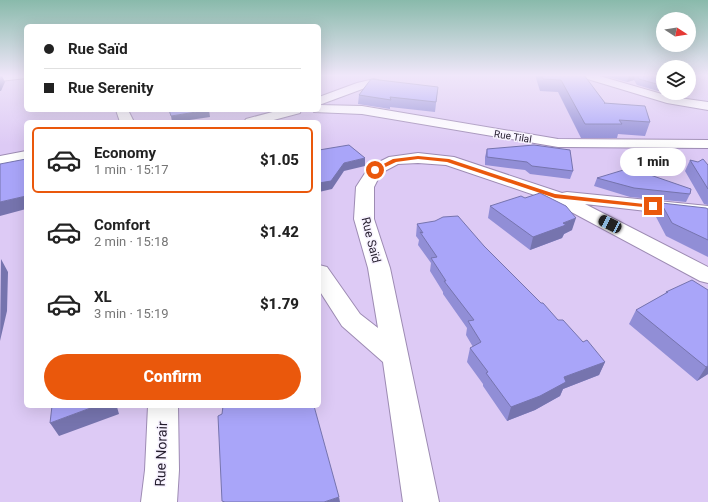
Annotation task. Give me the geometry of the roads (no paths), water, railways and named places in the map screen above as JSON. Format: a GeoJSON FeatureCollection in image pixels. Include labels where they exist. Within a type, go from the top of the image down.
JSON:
{"type":"FeatureCollection","features":[{"type":"Feature","properties":{"kind":"street"},"geometry":{"type":"LineString","coordinates":[[666,98],[708,106]]}},
{"type":"Feature","properties":{"kind":"street","name":"Rue Tilal"},"geometry":{"type":"LineString","coordinates":[[321,109],[362,110],[558,143],[708,144]]}},
{"type":"Feature","properties":{"kind":"street"},"geometry":{"type":"LineString","coordinates":[[258,120],[288,112]]}},
{"type":"Feature","properties":{"kind":"street"},"geometry":{"type":"LineString","coordinates":[[0,161],[24,156]]}},
{"type":"Feature","properties":{"kind":"street","name":"Rue Saïd"},"geometry":{"type":"LineString","coordinates":[[421,502],[396,357],[378,268],[364,219],[365,188],[375,170],[394,160],[418,158],[448,160],[555,196],[708,276]]}},
{"type":"Feature","properties":{"kind":"street"},"geometry":{"type":"LineString","coordinates":[[555,196],[708,212]]}},
{"type":"Feature","properties":{"kind":"street"},"geometry":{"type":"LineString","coordinates":[[321,275],[351,320],[396,357]]}},
{"type":"Feature","properties":{"kind":"street","name":"Rue Norair"},"geometry":{"type":"LineString","coordinates":[[159,502],[162,470],[162,408]]}}]}
